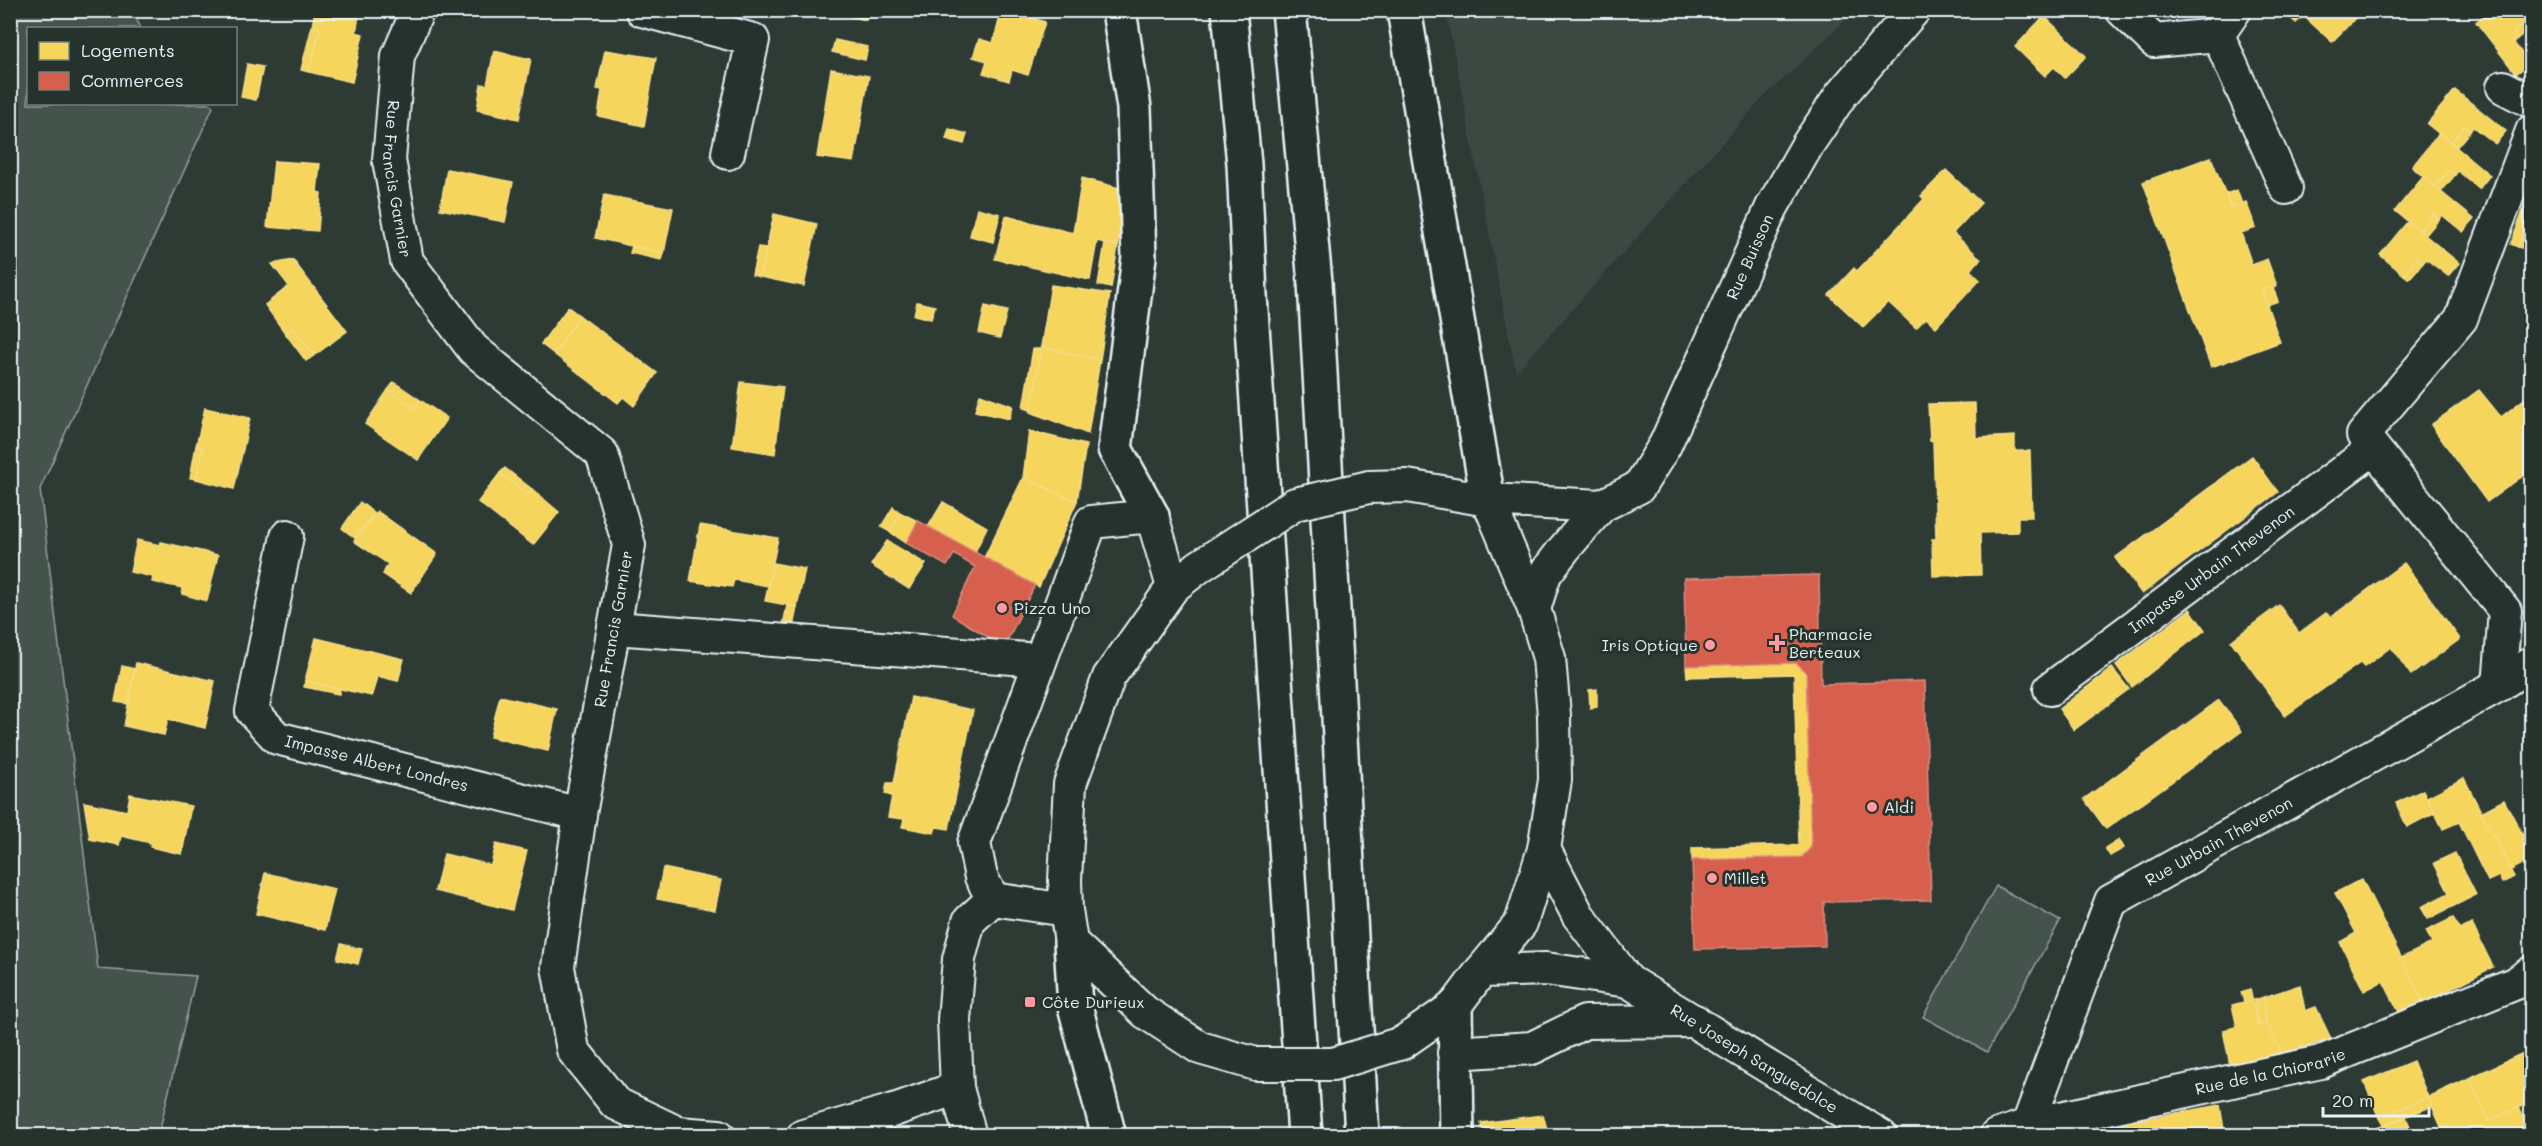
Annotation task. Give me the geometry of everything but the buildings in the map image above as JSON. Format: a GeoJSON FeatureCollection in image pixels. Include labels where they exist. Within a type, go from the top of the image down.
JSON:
{"type":"FeatureCollection","features":[{"type":"Feature","properties":{"kind":"main road"},"geometry":{"type":"LineString","coordinates":[[1119,10],[1134,108],[1139,257],[1115,449],[1152,516]]}},
{"type":"Feature","properties":{"kind":"main road"},"geometry":{"type":"LineString","coordinates":[[1229,10],[1244,164],[1250,295],[1305,1136]]}},
{"type":"Feature","properties":{"kind":"main road"},"geometry":{"type":"LineString","coordinates":[[1288,10],[1315,282],[1362,1136]]}},
{"type":"Feature","properties":{"kind":"main road"},"geometry":{"type":"LineString","coordinates":[[1404,10],[1488,500]]}},
{"type":"Feature","properties":{"kind":"main road"},"geometry":{"type":"LineString","coordinates":[[1071,942],[1075,1005],[1108,1136]]}},
{"type":"Feature","properties":{"kind":"main road"},"geometry":{"type":"LineString","coordinates":[[1455,1006],[1456,1136]]}},
{"type":"Feature","properties":{"kind":"street","name":"Rue Francis Garnier"},"geometry":{"type":"LineString","coordinates":[[418,10],[398,56],[389,160],[407,261],[473,349],[602,454],[629,545],[580,814],[558,967],[573,1050],[615,1103],[678,1133],[719,1136]]}},
{"type":"Feature","properties":{"kind":"street"},"geometry":{"type":"LineString","coordinates":[[642,10],[753,40],[728,153]]}},
{"type":"Feature","properties":{"kind":"street","name":"Rue Buisson"},"geometry":{"type":"LineString","coordinates":[[1534,609],[1545,574],[1601,506],[1639,487],[1665,445],[1772,207],[1808,144],[1841,95],[1914,10]]}},
{"type":"Feature","properties":{"kind":"street"},"geometry":{"type":"LineString","coordinates":[[2122,10],[2154,41],[2226,23],[2286,188]]}},
{"type":"Feature","properties":{"kind":"street"},"geometry":{"type":"LineString","coordinates":[[2503,87],[2532,102]]}},
{"type":"Feature","properties":{"kind":"street"},"geometry":{"type":"LineString","coordinates":[[2499,685],[2505,611],[2362,435],[2461,319],[2532,130]]}},
{"type":"Feature","properties":{"kind":"street","name":"Impasse Urbain Thevenon"},"geometry":{"type":"LineString","coordinates":[[2050,689],[2373,449]]}},
{"type":"Feature","properties":{"kind":"street","name":"Rue Buisson"},"geometry":{"type":"LineString","coordinates":[[1071,942],[1066,910],[1065,880],[1070,784],[1109,677],[1173,587],[1200,566],[1295,504],[1369,487],[1407,486],[1488,500],[1601,506]]}},
{"type":"Feature","properties":{"kind":"street"},"geometry":{"type":"LineString","coordinates":[[1071,942],[1145,1012],[1200,1048],[1256,1064],[1333,1064],[1402,1043],[1455,1006],[1480,971],[1521,923],[1544,849],[1554,780],[1554,715],[1549,658],[1534,609],[1488,500]]}},
{"type":"Feature","properties":{"kind":"street"},"geometry":{"type":"LineString","coordinates":[[993,899],[981,877],[974,843],[1091,522],[1152,516],[1173,587]]}},
{"type":"Feature","properties":{"kind":"street","name":"Impasse Albert Londres"},"geometry":{"type":"LineString","coordinates":[[287,536],[252,711],[277,738],[580,814]]}},
{"type":"Feature","properties":{"kind":"street"},"geometry":{"type":"LineString","coordinates":[[614,628],[1040,660]]}},
{"type":"Feature","properties":{"kind":"street","name":"Rue Urbain Thevenon"},"geometry":{"type":"LineString","coordinates":[[2028,1125],[2111,901],[2499,685],[2532,663]]}},
{"type":"Feature","properties":{"kind":"street"},"geometry":{"type":"LineString","coordinates":[[1544,849],[1578,915],[1628,981]]}},
{"type":"Feature","properties":{"kind":"street"},"geometry":{"type":"LineString","coordinates":[[993,899],[1066,910]]}},
{"type":"Feature","properties":{"kind":"street"},"geometry":{"type":"LineString","coordinates":[[970,1136],[957,1088],[954,1020],[959,958],[969,921],[993,899]]}},
{"type":"Feature","properties":{"kind":"street"},"geometry":{"type":"LineString","coordinates":[[1480,971],[1546,969],[1628,981]]}},
{"type":"Feature","properties":{"kind":"street","name":"Rue de la Chiorarie"},"geometry":{"type":"LineString","coordinates":[[1996,1136],[2028,1125],[2321,1062],[2516,983],[2532,972]]}},
{"type":"Feature","properties":{"kind":"street","name":"Rue Joseph Sanguedolce"},"geometry":{"type":"LineString","coordinates":[[1628,981],[1695,1021],[1862,1132]]}},
{"type":"Feature","properties":{"kind":"street"},"geometry":{"type":"LineString","coordinates":[[1454,1053],[1532,1048],[1585,1022],[1695,1021]]}},
{"type":"Feature","properties":{"kind":"street"},"geometry":{"type":"LineString","coordinates":[[803,1136],[894,1110],[957,1088]]}},
{"type":"Feature","properties":{"kind":"shaded area"},"geometry":{"type":"Polygon","coordinates":[[[1446,10],[1855,11],[1759,102],[1516,372],[1446,10]]]}},
{"type":"Feature","properties":{"kind":"shaded area"},"geometry":{"type":"Polygon","coordinates":[[[10,11],[132,11],[140,27],[27,27],[27,105],[211,105],[213,107],[40,489],[98,969],[196,976],[160,1129],[139,1136],[11,1135],[10,11]]]}},
{"type":"Feature","properties":{"kind":"shaded area"},"geometry":{"type":"Polygon","coordinates":[[[1996,886],[2060,921],[1987,1052],[1923,1017],[1996,886]]]}},
{"type":"Feature","properties":{"kind":"place","name":"Pizza Uno"},"geometry":{"type":"Point","coordinates":[1002,608]}},
{"type":"Feature","properties":{"kind":"place","name":"Pharmacie Berteaux"},"geometry":{"type":"Point","coordinates":[1777,643]}},
{"type":"Feature","properties":{"kind":"place","name":"Iris Optique"},"geometry":{"type":"Point","coordinates":[1710,645]}},
{"type":"Feature","properties":{"kind":"place","name":"Aldi"},"geometry":{"type":"Point","coordinates":[1872,807]}},
{"type":"Feature","properties":{"kind":"place","name":"Millet"},"geometry":{"type":"Point","coordinates":[1712,878]}},
{"type":"Feature","properties":{"kind":"place","name":"Côte Durieux"},"geometry":{"type":"Point","coordinates":[1030,1002]}}]}
